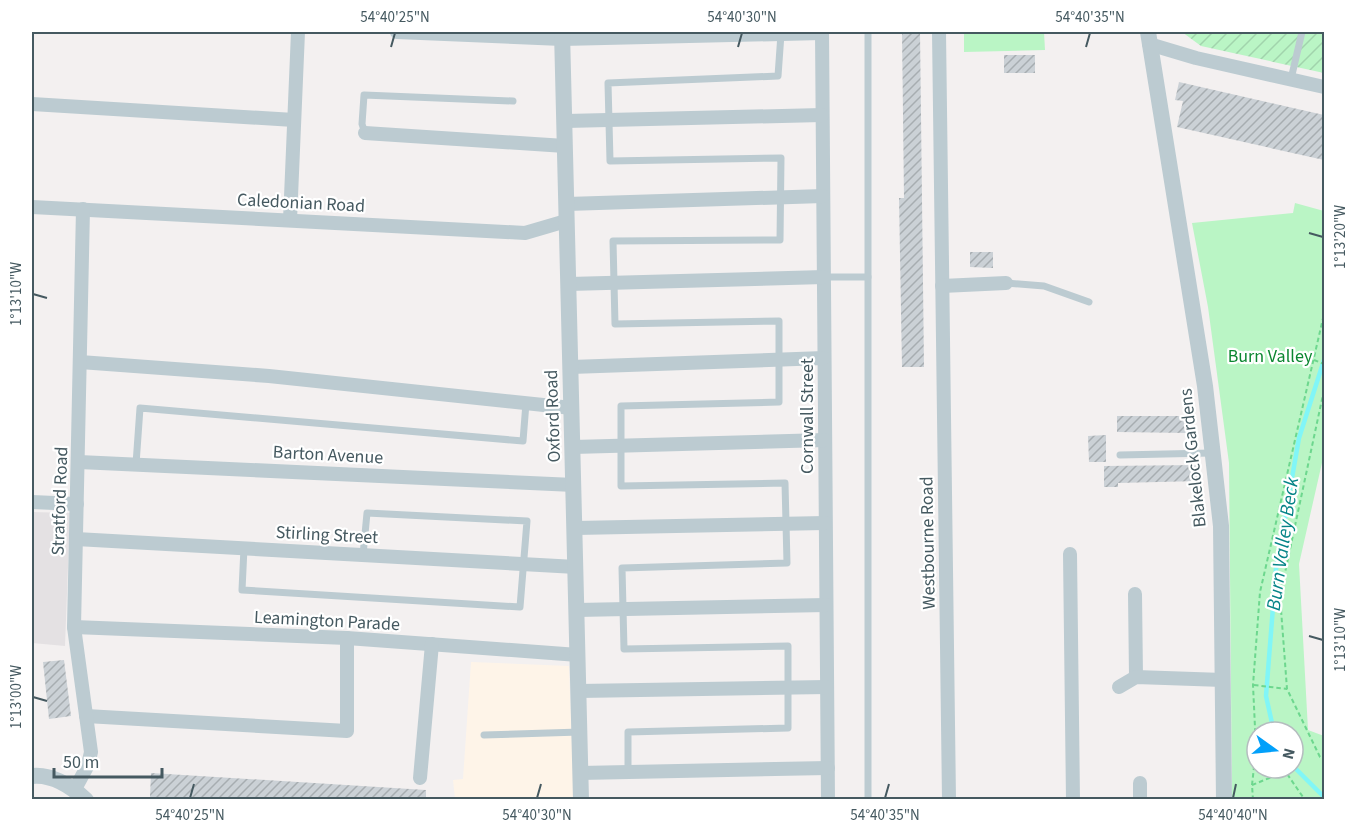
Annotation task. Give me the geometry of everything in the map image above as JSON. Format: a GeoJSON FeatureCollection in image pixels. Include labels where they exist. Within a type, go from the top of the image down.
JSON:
{"type":"FeatureCollection","features":[{"type":"Feature","properties":{"kind":"street"},"geometry":{"type":"LineString","coordinates":[[290,220],[298,32]]}},
{"type":"Feature","properties":{"kind":"street"},"geometry":{"type":"LineString","coordinates":[[397,32],[562,35],[822,32]]}},
{"type":"Feature","properties":{"kind":"street","name":"Cornwall Street"},"geometry":{"type":"LineString","coordinates":[[822,32],[828,800]]}},
{"type":"Feature","properties":{"kind":"street","name":"Westbourne Road"},"geometry":{"type":"LineString","coordinates":[[939,32],[949,800]]}},
{"type":"Feature","properties":{"kind":"street","name":"Oxford Road"},"geometry":{"type":"LineString","coordinates":[[562,35],[566,121],[566,221],[576,528],[581,800]]}},
{"type":"Feature","properties":{"kind":"street"},"geometry":{"type":"LineString","coordinates":[[1149,38],[1196,58],[1324,87]]}},
{"type":"Feature","properties":{"kind":"street","name":"Blakelock Gardens"},"geometry":{"type":"LineString","coordinates":[[1149,38],[1194,317],[1221,526],[1224,800]]}},
{"type":"Feature","properties":{"kind":"street"},"geometry":{"type":"LineString","coordinates":[[32,104],[294,120]]}},
{"type":"Feature","properties":{"kind":"street"},"geometry":{"type":"LineString","coordinates":[[566,121],[822,115]]}},
{"type":"Feature","properties":{"kind":"street"},"geometry":{"type":"LineString","coordinates":[[365,133],[565,146]]}},
{"type":"Feature","properties":{"kind":"street"},"geometry":{"type":"LineString","coordinates":[[567,204],[823,196]]}},
{"type":"Feature","properties":{"kind":"street","name":"Caledonian Road"},"geometry":{"type":"LineString","coordinates":[[32,207],[525,233],[566,221]]}},
{"type":"Feature","properties":{"kind":"street","name":"Stratford Road"},"geometry":{"type":"LineString","coordinates":[[80,794],[91,752],[74,627],[83,209]]}},
{"type":"Feature","properties":{"kind":"street"},"geometry":{"type":"LineString","coordinates":[[569,284],[824,277]]}},
{"type":"Feature","properties":{"kind":"street"},"geometry":{"type":"LineString","coordinates":[[942,286],[1006,284]]}},
{"type":"Feature","properties":{"kind":"street"},"geometry":{"type":"LineString","coordinates":[[571,367],[824,358]]}},
{"type":"Feature","properties":{"kind":"street"},"geometry":{"type":"LineString","coordinates":[[80,362],[269,376],[572,408]]}},
{"type":"Feature","properties":{"kind":"street"},"geometry":{"type":"LineString","coordinates":[[573,447],[825,440]]}},
{"type":"Feature","properties":{"kind":"street","name":"Barton Avenue"},"geometry":{"type":"LineString","coordinates":[[79,462],[574,484]]}},
{"type":"Feature","properties":{"kind":"street"},"geometry":{"type":"LineString","coordinates":[[32,502],[77,504]]}},
{"type":"Feature","properties":{"kind":"street"},"geometry":{"type":"LineString","coordinates":[[576,528],[825,523]]}},
{"type":"Feature","properties":{"kind":"street","name":"Stirling Street"},"geometry":{"type":"LineString","coordinates":[[76,539],[576,567]]}},
{"type":"Feature","properties":{"kind":"street"},"geometry":{"type":"LineString","coordinates":[[1070,554],[1073,800]]}},
{"type":"Feature","properties":{"kind":"street"},"geometry":{"type":"LineString","coordinates":[[1135,594],[1136,677]]}},
{"type":"Feature","properties":{"kind":"street"},"geometry":{"type":"LineString","coordinates":[[577,610],[826,604]]}},
{"type":"Feature","properties":{"kind":"street","name":"Leamington Parade"},"geometry":{"type":"LineString","coordinates":[[74,627],[347,638],[578,655]]}},
{"type":"Feature","properties":{"kind":"street"},"geometry":{"type":"LineString","coordinates":[[86,716],[347,731],[347,638]]}},
{"type":"Feature","properties":{"kind":"street"},"geometry":{"type":"LineString","coordinates":[[420,778],[432,644]]}},
{"type":"Feature","properties":{"kind":"street"},"geometry":{"type":"LineString","coordinates":[[1119,687],[1136,677],[1223,680]]}},
{"type":"Feature","properties":{"kind":"street"},"geometry":{"type":"LineString","coordinates":[[579,691],[827,687]]}},
{"type":"Feature","properties":{"kind":"street"},"geometry":{"type":"LineString","coordinates":[[580,773],[828,768]]}},
{"type":"Feature","properties":{"kind":"street"},"geometry":{"type":"LineString","coordinates":[[32,776],[50,778],[80,794]]}},
{"type":"Feature","properties":{"kind":"street"},"geometry":{"type":"LineString","coordinates":[[1140,783],[1140,800]]}},
{"type":"Feature","properties":{"kind":"lane"},"geometry":{"type":"LineString","coordinates":[[868,32],[868,800]]}},
{"type":"Feature","properties":{"kind":"lane"},"geometry":{"type":"LineString","coordinates":[[1291,79],[1302,32]]}},
{"type":"Feature","properties":{"kind":"lane"},"geometry":{"type":"LineString","coordinates":[[628,772],[628,732],[788,728],[788,646],[624,649],[622,568],[787,563],[785,483],[621,486],[621,406],[779,402],[781,360],[779,321],[615,324],[616,283],[613,241],[780,240],[782,158],[610,161],[608,83],[778,76],[781,33]]}},
{"type":"Feature","properties":{"kind":"lane"},"geometry":{"type":"LineString","coordinates":[[365,133],[362,124],[364,95],[513,101]]}},
{"type":"Feature","properties":{"kind":"lane"},"geometry":{"type":"LineString","coordinates":[[824,277],[868,277]]}},
{"type":"Feature","properties":{"kind":"lane"},"geometry":{"type":"LineString","coordinates":[[1006,284],[1044,286],[1089,302]]}},
{"type":"Feature","properties":{"kind":"lane"},"geometry":{"type":"LineString","coordinates":[[136,464],[140,408],[523,441],[526,404]]}},
{"type":"Feature","properties":{"kind":"lane"},"geometry":{"type":"LineString","coordinates":[[1120,455],[1213,452]]}},
{"type":"Feature","properties":{"kind":"lane"},"geometry":{"type":"LineString","coordinates":[[244,548],[242,590],[520,607],[526,521],[367,513],[363,555]]}},
{"type":"Feature","properties":{"kind":"lane"},"geometry":{"type":"LineString","coordinates":[[484,735],[580,732]]}},
{"type":"Feature","properties":{"kind":"path"},"geometry":{"type":"LineString","coordinates":[[1255,720],[1253,685],[1260,592],[1316,361],[1324,314]]}},
{"type":"Feature","properties":{"kind":"path"},"geometry":{"type":"LineString","coordinates":[[1316,361],[1324,364]]}},
{"type":"Feature","properties":{"kind":"path"},"geometry":{"type":"LineString","coordinates":[[1324,390],[1280,596],[1287,689],[1320,757],[1324,758]]}},
{"type":"Feature","properties":{"kind":"path"},"geometry":{"type":"LineString","coordinates":[[1253,685],[1287,689]]}},
{"type":"Feature","properties":{"kind":"path"},"geometry":{"type":"LineString","coordinates":[[1253,780],[1253,800]]}},
{"type":"Feature","properties":{"kind":"path"},"geometry":{"type":"LineString","coordinates":[[1252,785],[1264,780]]}},
{"type":"Feature","properties":{"kind":"path"},"geometry":{"type":"LineString","coordinates":[[1293,780],[1305,800]]}},
{"type":"Feature","properties":{"kind":"shaded area"},"geometry":{"type":"Polygon","coordinates":[[[32,512],[70,513],[65,646],[32,643],[32,512]]]}},
{"type":"Feature","properties":{"kind":"shaded area"},"geometry":{"type":"Polygon","coordinates":[[[471,662],[569,666],[574,799],[455,799],[453,780],[463,779],[471,662]]]}},
{"type":"Feature","properties":{"kind":"green space"},"geometry":{"type":"Polygon","coordinates":[[[964,32],[1044,32],[1045,50],[964,52],[964,32]]]}},
{"type":"Feature","properties":{"kind":"green space"},"geometry":{"type":"Polygon","coordinates":[[[1182,32],[1324,32],[1324,73],[1201,46],[1182,32]]]}},
{"type":"Feature","properties":{"kind":"green space","name":"Burn Valley"},"geometry":{"type":"Polygon","coordinates":[[[1295,203],[1324,211],[1324,454],[1299,564],[1308,730],[1324,736],[1324,799],[1232,799],[1229,463],[1208,307],[1192,223],[1293,213],[1295,203]]]}},
{"type":"Feature","properties":{"kind":"building"},"geometry":{"type":"Polygon","coordinates":[[[902,32],[920,32],[924,367],[902,367],[899,198],[904,198],[902,32]]]}},
{"type":"Feature","properties":{"kind":"building"},"geometry":{"type":"Polygon","coordinates":[[[1004,55],[1035,55],[1035,73],[1004,73],[1004,55]]]}},
{"type":"Feature","properties":{"kind":"building"},"geometry":{"type":"Polygon","coordinates":[[[1179,82],[1324,115],[1324,160],[1177,127],[1183,101],[1175,100],[1179,82]]]}},
{"type":"Feature","properties":{"kind":"building"},"geometry":{"type":"Polygon","coordinates":[[[970,252],[993,252],[993,268],[970,267],[970,252]]]}},
{"type":"Feature","properties":{"kind":"building"},"geometry":{"type":"Polygon","coordinates":[[[1117,416],[1187,416],[1187,433],[1117,432],[1117,416]]]}},
{"type":"Feature","properties":{"kind":"building"},"geometry":{"type":"Polygon","coordinates":[[[1106,435],[1106,462],[1089,462],[1088,436],[1106,435]]]}},
{"type":"Feature","properties":{"kind":"building"},"geometry":{"type":"Polygon","coordinates":[[[1200,465],[1200,481],[1118,483],[1118,487],[1104,487],[1104,466],[1200,465]]]}},
{"type":"Feature","properties":{"kind":"building"},"geometry":{"type":"Polygon","coordinates":[[[64,660],[71,716],[49,719],[43,662],[64,660]]]}},
{"type":"Feature","properties":{"kind":"building"},"geometry":{"type":"Polygon","coordinates":[[[151,773],[426,790],[426,800],[195,800],[150,797],[151,773]]]}},
{"type":"Feature","properties":{"kind":"waterway","name":"Burn Valley Beck"},"geometry":{"type":"LineString","coordinates":[[1271,720],[1266,696],[1276,569],[1299,438],[1324,360]]}},
{"type":"Feature","properties":{"kind":"waterway","name":"Burn Valley Beck"},"geometry":{"type":"LineString","coordinates":[[1305,778],[1324,797]]}}]}
